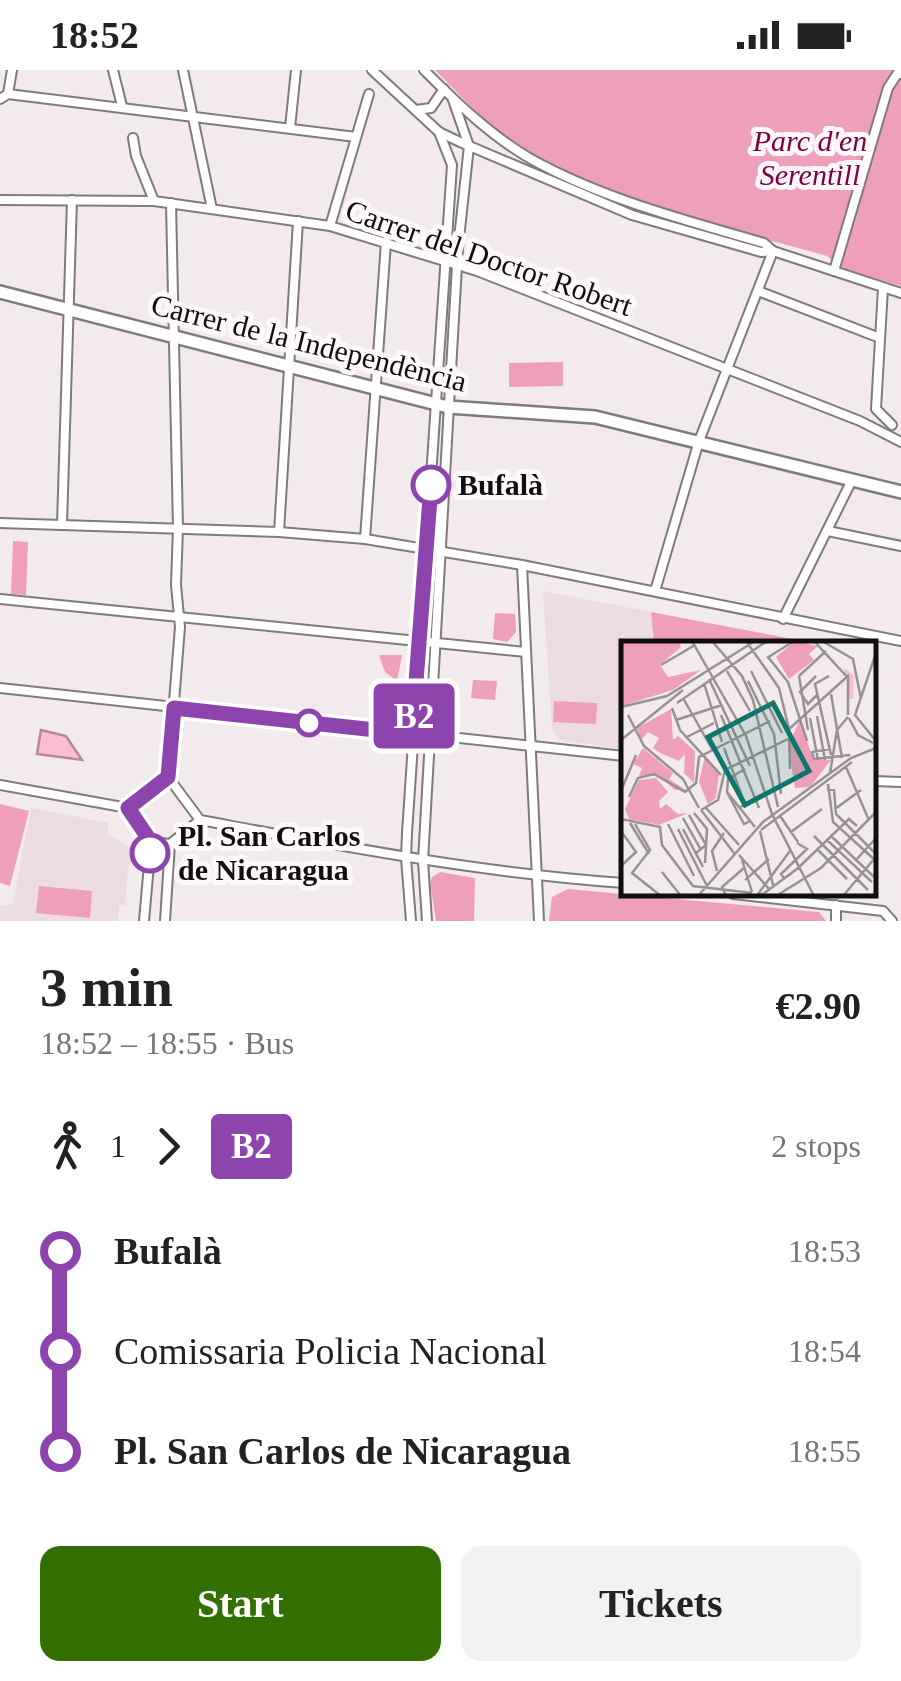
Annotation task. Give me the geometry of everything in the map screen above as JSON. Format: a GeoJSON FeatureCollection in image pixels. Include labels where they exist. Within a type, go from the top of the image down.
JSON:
{"type":"FeatureCollection","features":[{"type":"Feature","properties":{"kind":"street"},"geometry":{"type":"LineString","coordinates":[[12,70],[4,96],[122,106],[356,136]]}},
{"type":"Feature","properties":{"kind":"street"},"geometry":{"type":"LineString","coordinates":[[104,70],[113,71],[122,106]]}},
{"type":"Feature","properties":{"kind":"street"},"geometry":{"type":"LineString","coordinates":[[183,70],[212,209]]}},
{"type":"Feature","properties":{"kind":"street"},"geometry":{"type":"LineString","coordinates":[[290,128],[296,70]]}},
{"type":"Feature","properties":{"kind":"street"},"geometry":{"type":"LineString","coordinates":[[372,70],[440,132],[632,215],[761,252],[772,251],[901,293]]}},
{"type":"Feature","properties":{"kind":"street"},"geometry":{"type":"LineString","coordinates":[[424,70],[453,100],[534,160],[636,206],[764,243],[772,251]]}},
{"type":"Feature","properties":{"kind":"street"},"geometry":{"type":"LineString","coordinates":[[834,271],[888,88],[900,73]]}},
{"type":"Feature","properties":{"kind":"street"},"geometry":{"type":"LineString","coordinates":[[416,110],[431,108],[444,90]]}},
{"type":"Feature","properties":{"kind":"street"},"geometry":{"type":"LineString","coordinates":[[330,226],[369,94]]}},
{"type":"Feature","properties":{"kind":"street"},"geometry":{"type":"LineString","coordinates":[[411,921],[406,858],[412,734],[427,548],[469,146],[453,100]]}},
{"type":"Feature","properties":{"kind":"street"},"geometry":{"type":"LineString","coordinates":[[427,921],[422,861],[442,554],[445,260],[452,165],[440,132]]}},
{"type":"Feature","properties":{"kind":"street"},"geometry":{"type":"LineString","coordinates":[[133,138],[154,200]]}},
{"type":"Feature","properties":{"kind":"street","name":"Carrer del Doctor Robert"},"geometry":{"type":"LineString","coordinates":[[0,200],[154,200],[330,226],[458,264],[860,421],[893,427],[901,442]]}},
{"type":"Feature","properties":{"kind":"street"},"geometry":{"type":"LineString","coordinates":[[62,524],[72,200]]}},
{"type":"Feature","properties":{"kind":"street"},"geometry":{"type":"LineString","coordinates":[[172,203],[178,618],[168,777],[200,820],[422,861],[621,884]]}},
{"type":"Feature","properties":{"kind":"street"},"geometry":{"type":"LineString","coordinates":[[279,532],[298,221]]}},
{"type":"Feature","properties":{"kind":"street"},"geometry":{"type":"LineString","coordinates":[[365,539],[386,242]]}},
{"type":"Feature","properties":{"kind":"street"},"geometry":{"type":"LineString","coordinates":[[655,591],[699,440],[772,251]]}},
{"type":"Feature","properties":{"kind":"street"},"geometry":{"type":"LineString","coordinates":[[883,288],[876,410],[893,427]]}},
{"type":"Feature","properties":{"kind":"street"},"geometry":{"type":"LineString","coordinates":[[758,290],[880,338]]}},
{"type":"Feature","properties":{"kind":"street","name":"Carrer de la Independència"},"geometry":{"type":"LineString","coordinates":[[0,292],[442,404],[596,418],[901,492]]}},
{"type":"Feature","properties":{"kind":"street"},"geometry":{"type":"LineString","coordinates":[[860,421],[876,410]]}},
{"type":"Feature","properties":{"kind":"street"},"geometry":{"type":"LineString","coordinates":[[783,619],[852,480]]}},
{"type":"Feature","properties":{"kind":"street"},"geometry":{"type":"LineString","coordinates":[[0,523],[279,532],[365,539],[522,564],[901,641]]}},
{"type":"Feature","properties":{"kind":"street"},"geometry":{"type":"LineString","coordinates":[[828,531],[901,546]]}},
{"type":"Feature","properties":{"kind":"street"},"geometry":{"type":"LineString","coordinates":[[522,564],[539,921]]}},
{"type":"Feature","properties":{"kind":"street"},"geometry":{"type":"LineString","coordinates":[[0,599],[526,652]]}},
{"type":"Feature","properties":{"kind":"street"},"geometry":{"type":"LineString","coordinates":[[0,688],[621,756]]}},
{"type":"Feature","properties":{"kind":"street"},"geometry":{"type":"LineString","coordinates":[[128,808],[168,777]]}},
{"type":"Feature","properties":{"kind":"street"},"geometry":{"type":"LineString","coordinates":[[876,781],[901,782]]}},
{"type":"Feature","properties":{"kind":"street"},"geometry":{"type":"LineString","coordinates":[[0,785],[128,808],[151,842],[144,921]]}},
{"type":"Feature","properties":{"kind":"street"},"geometry":{"type":"LineString","coordinates":[[151,842],[170,844],[200,820]]}},
{"type":"Feature","properties":{"kind":"street"},"geometry":{"type":"LineString","coordinates":[[165,921],[170,844]]}},
{"type":"Feature","properties":{"kind":"street"},"geometry":{"type":"LineString","coordinates":[[751,896],[883,911],[892,921]]}},
{"type":"Feature","properties":{"kind":"street"},"geometry":{"type":"LineString","coordinates":[[836,905],[836,921]]}},
{"type":"Feature","properties":{"kind":"shaded area"},"geometry":{"type":"Polygon","coordinates":[[[543,591],[651,612],[654,641],[621,641],[621,749],[560,740],[552,730],[543,591]]]}},
{"type":"Feature","properties":{"kind":"shaded area"},"geometry":{"type":"Polygon","coordinates":[[[41,730],[66,736],[82,760],[37,754],[41,730]]]}},
{"type":"Feature","properties":{"kind":"shaded area"},"geometry":{"type":"Polygon","coordinates":[[[31,808],[109,823],[107,833],[138,852],[128,867],[125,905],[119,905],[118,921],[0,921],[0,906],[13,904],[31,808]]]}},
{"type":"Feature","properties":{"kind":"green space","name":"Parc d'en Serentill"},"geometry":{"type":"Polygon","coordinates":[[[435,70],[901,70],[901,286],[844,270],[827,256],[710,224],[591,184],[521,148],[476,112],[435,70]]]}},
{"type":"Feature","properties":{"kind":"green space"},"geometry":{"type":"Polygon","coordinates":[[[563,362],[563,386],[509,387],[509,363],[563,362]]]}},
{"type":"Feature","properties":{"kind":"green space"},"geometry":{"type":"Polygon","coordinates":[[[13,541],[28,542],[26,595],[11,594],[13,541]]]}},
{"type":"Feature","properties":{"kind":"green space"},"geometry":{"type":"Polygon","coordinates":[[[651,612],[803,641],[654,641],[651,612]]]}},
{"type":"Feature","properties":{"kind":"green space"},"geometry":{"type":"Polygon","coordinates":[[[495,613],[515,614],[516,632],[507,642],[493,639],[495,613]]]}},
{"type":"Feature","properties":{"kind":"green space"},"geometry":{"type":"Polygon","coordinates":[[[379,655],[402,655],[397,681],[385,672],[379,655]]]}},
{"type":"Feature","properties":{"kind":"green space"},"geometry":{"type":"Polygon","coordinates":[[[473,680],[497,681],[495,700],[471,698],[473,680]]]}},
{"type":"Feature","properties":{"kind":"green space"},"geometry":{"type":"Polygon","coordinates":[[[554,701],[597,703],[596,724],[553,722],[554,701]]]}},
{"type":"Feature","properties":{"kind":"green space"},"geometry":{"type":"Polygon","coordinates":[[[0,804],[29,811],[10,886],[0,883],[0,804]]]}},
{"type":"Feature","properties":{"kind":"green space"},"geometry":{"type":"Polygon","coordinates":[[[440,872],[475,878],[474,921],[436,921],[430,883],[440,872]]]}},
{"type":"Feature","properties":{"kind":"green space"},"geometry":{"type":"Polygon","coordinates":[[[39,886],[92,891],[90,918],[36,913],[39,886]]]}},
{"type":"Feature","properties":{"kind":"green space"},"geometry":{"type":"Polygon","coordinates":[[[568,889],[819,912],[826,921],[549,921],[552,897],[568,889]]]}},
{"type":"Feature","properties":{"kind":"bus line","name":"B2"},"geometry":{"type":"LineString","coordinates":[[150,853],[151,842],[128,808],[168,777],[174,708],[412,734],[431,485]]}},
{"type":"Feature","properties":{"kind":"place","name":"Bufalà"},"geometry":{"type":"Point","coordinates":[431,485]}},
{"type":"Feature","properties":{"kind":"place","name":"Pl. San Carlos de Nicaragua"},"geometry":{"type":"Point","coordinates":[150,853]}}]}
